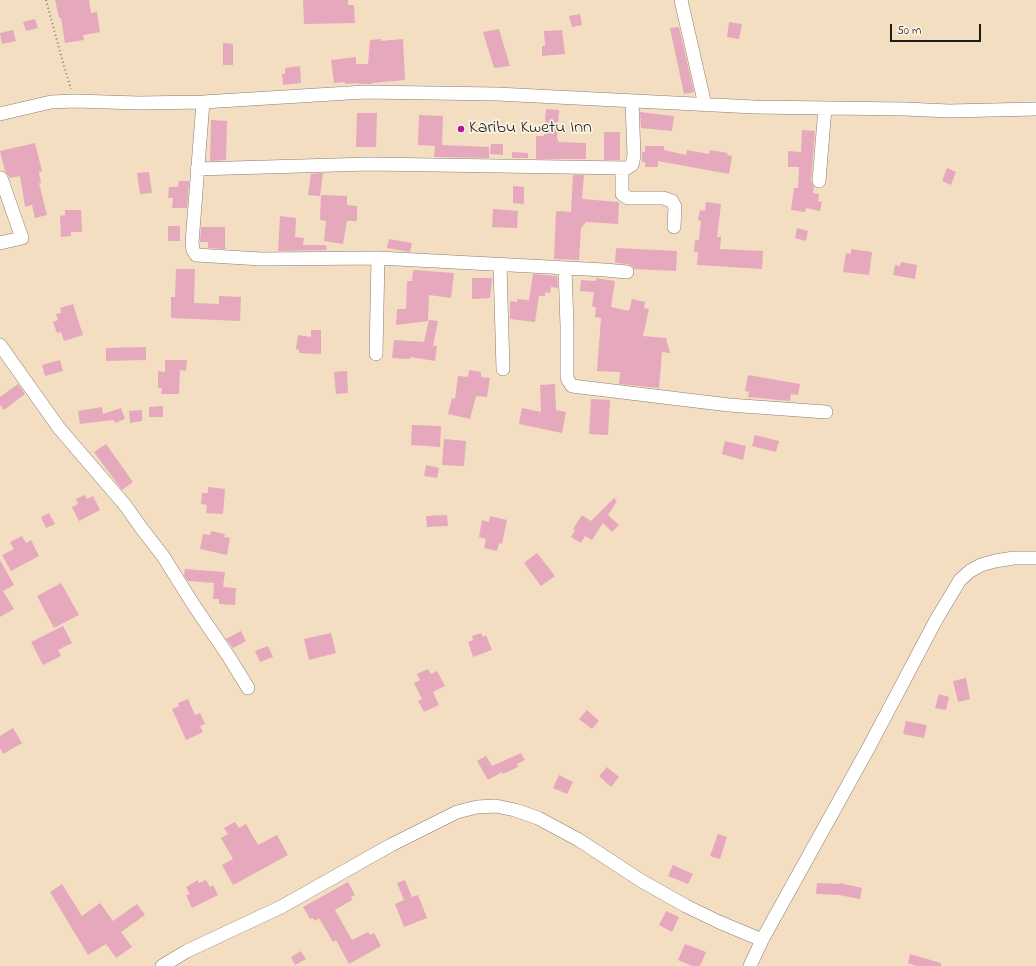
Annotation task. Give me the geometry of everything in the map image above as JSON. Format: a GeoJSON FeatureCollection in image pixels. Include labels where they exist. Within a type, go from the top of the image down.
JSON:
{"type":"FeatureCollection","features":[{"type":"Feature","properties":{"kind":"street"},"geometry":{"type":"LineString","coordinates":[[681,0],[705,105]]}},
{"type":"Feature","properties":{"kind":"street"},"geometry":{"type":"LineString","coordinates":[[0,114],[51,102],[203,102],[365,92],[497,94],[705,105],[949,111],[1036,109]]}},
{"type":"Feature","properties":{"kind":"street"},"geometry":{"type":"LineString","coordinates":[[197,168],[370,164],[622,168],[631,166],[634,156],[632,101]]}},
{"type":"Feature","properties":{"kind":"street"},"geometry":{"type":"LineString","coordinates":[[203,102],[192,243],[193,250],[196,255],[261,259],[378,258],[628,272]]}},
{"type":"Feature","properties":{"kind":"street"},"geometry":{"type":"LineString","coordinates":[[819,181],[825,108]]}},
{"type":"Feature","properties":{"kind":"street"},"geometry":{"type":"LineString","coordinates":[[622,168],[622,194],[628,198],[663,198],[672,201],[675,207],[674,227]]}},
{"type":"Feature","properties":{"kind":"street"},"geometry":{"type":"LineString","coordinates":[[0,243],[22,238],[2,178]]}},
{"type":"Feature","properties":{"kind":"street"},"geometry":{"type":"LineString","coordinates":[[376,354],[378,258]]}},
{"type":"Feature","properties":{"kind":"street"},"geometry":{"type":"LineString","coordinates":[[500,265],[503,369]]}},
{"type":"Feature","properties":{"kind":"street"},"geometry":{"type":"LineString","coordinates":[[565,268],[567,377],[572,386],[729,405],[826,412]]}},
{"type":"Feature","properties":{"kind":"street"},"geometry":{"type":"LineString","coordinates":[[0,345],[59,428],[125,505],[163,556],[192,604],[229,657],[248,688]]}},
{"type":"Feature","properties":{"kind":"street"},"geometry":{"type":"LineString","coordinates":[[750,966],[762,940],[866,754],[936,620],[960,580],[970,571],[981,565],[1014,558],[1036,558]]}},
{"type":"Feature","properties":{"kind":"street"},"geometry":{"type":"LineString","coordinates":[[162,966],[187,951],[280,907],[391,845],[457,812],[477,807],[496,806],[515,810],[538,818],[579,840],[640,880],[686,906],[762,940]]}},
{"type":"Feature","properties":{"kind":"path"},"geometry":{"type":"LineString","coordinates":[[46,0],[75,101]]}},
{"type":"Feature","properties":{"kind":"building"},"geometry":{"type":"Polygon","coordinates":[[[55,0],[89,0],[91,13],[97,12],[100,32],[83,35],[84,40],[65,43],[61,18],[59,18],[55,0]]]}},
{"type":"Feature","properties":{"kind":"building"},"geometry":{"type":"Polygon","coordinates":[[[303,0],[348,0],[348,5],[354,5],[355,23],[304,24],[303,0]]]}},
{"type":"Feature","properties":{"kind":"building"},"geometry":{"type":"Polygon","coordinates":[[[580,14],[582,25],[572,27],[569,16],[580,14]]]}},
{"type":"Feature","properties":{"kind":"building"},"geometry":{"type":"Polygon","coordinates":[[[35,19],[38,28],[26,31],[23,22],[35,19]]]}},
{"type":"Feature","properties":{"kind":"building"},"geometry":{"type":"Polygon","coordinates":[[[729,22],[742,24],[739,39],[727,37],[729,22]]]}},
{"type":"Feature","properties":{"kind":"building"},"geometry":{"type":"Polygon","coordinates":[[[679,27],[694,92],[684,94],[670,28],[679,27]]]}},
{"type":"Feature","properties":{"kind":"building"},"geometry":{"type":"Polygon","coordinates":[[[499,29],[510,66],[494,68],[483,32],[499,29]]]}},
{"type":"Feature","properties":{"kind":"building"},"geometry":{"type":"Polygon","coordinates":[[[13,30],[16,41],[2,44],[0,33],[13,30]]]}},
{"type":"Feature","properties":{"kind":"building"},"geometry":{"type":"Polygon","coordinates":[[[562,30],[565,54],[542,56],[542,46],[545,46],[544,31],[562,30]]]}},
{"type":"Feature","properties":{"kind":"building"},"geometry":{"type":"Polygon","coordinates":[[[381,39],[381,41],[403,39],[405,80],[372,84],[345,84],[345,82],[334,83],[331,60],[356,57],[356,64],[368,64],[370,40],[381,39]]]}},
{"type":"Feature","properties":{"kind":"building"},"geometry":{"type":"Polygon","coordinates":[[[223,43],[233,44],[233,65],[223,65],[223,43]]]}},
{"type":"Feature","properties":{"kind":"building"},"geometry":{"type":"Polygon","coordinates":[[[300,66],[301,83],[283,85],[282,74],[285,74],[285,68],[300,66]]]}},
{"type":"Feature","properties":{"kind":"building"},"geometry":{"type":"Polygon","coordinates":[[[546,109],[559,110],[558,142],[586,143],[586,159],[536,159],[536,136],[544,136],[546,109]]]}},
{"type":"Feature","properties":{"kind":"building"},"geometry":{"type":"Polygon","coordinates":[[[640,112],[674,116],[672,131],[641,128],[640,112]]]}},
{"type":"Feature","properties":{"kind":"building"},"geometry":{"type":"Polygon","coordinates":[[[357,113],[377,113],[376,147],[356,147],[357,113]]]}},
{"type":"Feature","properties":{"kind":"building"},"geometry":{"type":"Polygon","coordinates":[[[419,115],[443,116],[442,145],[489,147],[489,158],[434,157],[435,146],[418,145],[419,115]]]}},
{"type":"Feature","properties":{"kind":"building"},"geometry":{"type":"Polygon","coordinates":[[[211,120],[227,121],[226,160],[210,161],[211,120]]]}},
{"type":"Feature","properties":{"kind":"building"},"geometry":{"type":"Polygon","coordinates":[[[802,130],[815,131],[811,181],[814,187],[813,193],[819,194],[818,201],[822,202],[820,211],[806,208],[805,212],[791,210],[794,188],[798,188],[799,167],[788,167],[788,151],[801,152],[802,130]]]}},
{"type":"Feature","properties":{"kind":"building"},"geometry":{"type":"Polygon","coordinates":[[[604,132],[620,132],[620,160],[604,160],[604,132]]]}},
{"type":"Feature","properties":{"kind":"building"},"geometry":{"type":"Polygon","coordinates":[[[35,143],[42,171],[39,172],[41,183],[39,183],[47,215],[35,218],[32,205],[25,207],[20,176],[10,178],[5,171],[0,151],[35,143]]]}},
{"type":"Feature","properties":{"kind":"building"},"geometry":{"type":"Polygon","coordinates":[[[491,144],[503,144],[503,155],[490,154],[491,144]]]}},
{"type":"Feature","properties":{"kind":"building"},"geometry":{"type":"Polygon","coordinates":[[[645,146],[664,146],[664,150],[686,155],[687,150],[709,154],[710,150],[728,153],[727,155],[732,156],[729,174],[658,161],[658,167],[645,167],[645,162],[642,162],[642,152],[645,152],[645,146]]]}},
{"type":"Feature","properties":{"kind":"building"},"geometry":{"type":"Polygon","coordinates":[[[512,152],[528,153],[528,158],[512,158],[512,152]]]}},
{"type":"Feature","properties":{"kind":"building"},"geometry":{"type":"Polygon","coordinates":[[[947,168],[956,172],[951,185],[942,181],[947,168]]]}},
{"type":"Feature","properties":{"kind":"building"},"geometry":{"type":"Polygon","coordinates":[[[149,172],[152,193],[140,194],[137,173],[149,172]]]}},
{"type":"Feature","properties":{"kind":"building"},"geometry":{"type":"Polygon","coordinates":[[[323,173],[320,196],[308,195],[311,174],[323,173]]]}},
{"type":"Feature","properties":{"kind":"building"},"geometry":{"type":"Polygon","coordinates":[[[573,175],[584,175],[582,199],[619,202],[618,224],[586,222],[581,228],[579,260],[554,259],[556,211],[571,212],[573,175]]]}},
{"type":"Feature","properties":{"kind":"building"},"geometry":{"type":"Polygon","coordinates":[[[179,181],[189,181],[187,208],[172,208],[173,198],[168,198],[169,187],[178,187],[179,181]]]}},
{"type":"Feature","properties":{"kind":"building"},"geometry":{"type":"Polygon","coordinates":[[[513,186],[524,187],[524,204],[513,203],[513,186]]]}},
{"type":"Feature","properties":{"kind":"building"},"geometry":{"type":"Polygon","coordinates":[[[321,195],[347,196],[347,205],[357,206],[357,221],[347,221],[343,244],[324,241],[326,221],[320,220],[321,195]]]}},
{"type":"Feature","properties":{"kind":"building"},"geometry":{"type":"Polygon","coordinates":[[[706,202],[721,204],[717,237],[721,237],[720,249],[763,251],[762,269],[697,265],[698,252],[694,252],[695,240],[699,240],[701,221],[698,220],[700,210],[705,211],[706,202]]]}},
{"type":"Feature","properties":{"kind":"building"},"geometry":{"type":"Polygon","coordinates":[[[493,209],[518,211],[517,228],[492,227],[493,209]]]}},
{"type":"Feature","properties":{"kind":"building"},"geometry":{"type":"Polygon","coordinates":[[[65,210],[81,210],[82,232],[71,232],[71,236],[61,237],[60,216],[65,215],[65,210]]]}},
{"type":"Feature","properties":{"kind":"building"},"geometry":{"type":"Polygon","coordinates":[[[280,216],[296,218],[295,237],[304,238],[303,245],[326,245],[327,250],[278,251],[280,216]]]}},
{"type":"Feature","properties":{"kind":"building"},"geometry":{"type":"Polygon","coordinates":[[[168,226],[180,226],[180,241],[168,241],[168,226]]]}},
{"type":"Feature","properties":{"kind":"building"},"geometry":{"type":"Polygon","coordinates":[[[201,227],[225,227],[225,249],[208,248],[208,242],[200,242],[201,227]]]}},
{"type":"Feature","properties":{"kind":"building"},"geometry":{"type":"Polygon","coordinates":[[[797,228],[808,231],[806,241],[795,238],[797,228]]]}},
{"type":"Feature","properties":{"kind":"building"},"geometry":{"type":"Polygon","coordinates":[[[389,239],[412,243],[410,252],[387,248],[389,239]]]}},
{"type":"Feature","properties":{"kind":"building"},"geometry":{"type":"Polygon","coordinates":[[[616,248],[677,251],[676,271],[634,269],[628,264],[615,263],[616,248]]]}},
{"type":"Feature","properties":{"kind":"building"},"geometry":{"type":"Polygon","coordinates":[[[851,249],[872,252],[869,275],[843,272],[846,253],[851,254],[851,249]]]}},
{"type":"Feature","properties":{"kind":"building"},"geometry":{"type":"Polygon","coordinates":[[[901,262],[917,265],[915,279],[893,275],[895,265],[900,266],[901,262]]]}},
{"type":"Feature","properties":{"kind":"building"},"geometry":{"type":"Polygon","coordinates":[[[176,269],[195,269],[194,303],[219,304],[219,296],[241,297],[240,321],[171,318],[171,297],[175,297],[176,269]]]}},
{"type":"Feature","properties":{"kind":"building"},"geometry":{"type":"Polygon","coordinates":[[[413,270],[454,273],[451,298],[429,295],[428,321],[396,325],[397,309],[406,309],[407,281],[412,281],[413,270]]]}},
{"type":"Feature","properties":{"kind":"building"},"geometry":{"type":"Polygon","coordinates":[[[533,274],[557,276],[558,288],[551,287],[550,293],[545,292],[545,296],[539,296],[535,322],[510,319],[510,301],[517,302],[517,299],[529,300],[533,274]]]}},
{"type":"Feature","properties":{"kind":"building"},"geometry":{"type":"Polygon","coordinates":[[[472,278],[492,278],[490,298],[472,299],[472,278]]]}},
{"type":"Feature","properties":{"kind":"building"},"geometry":{"type":"Polygon","coordinates":[[[596,278],[615,281],[611,307],[629,311],[632,299],[645,302],[644,308],[649,309],[643,336],[666,338],[670,353],[662,352],[659,388],[619,384],[620,372],[597,371],[601,318],[595,317],[596,308],[592,306],[594,292],[580,291],[581,280],[596,281],[596,278]]]}},
{"type":"Feature","properties":{"kind":"building"},"geometry":{"type":"Polygon","coordinates":[[[73,304],[83,335],[64,341],[61,332],[57,333],[53,322],[58,320],[56,314],[61,313],[60,308],[73,304]]]}},
{"type":"Feature","properties":{"kind":"building"},"geometry":{"type":"Polygon","coordinates":[[[429,320],[438,321],[433,346],[437,346],[435,361],[410,357],[410,359],[392,358],[394,340],[424,342],[429,320]]]}},
{"type":"Feature","properties":{"kind":"building"},"geometry":{"type":"Polygon","coordinates":[[[311,330],[321,330],[321,354],[299,353],[299,350],[296,349],[298,335],[311,337],[311,330]]]}},
{"type":"Feature","properties":{"kind":"building"},"geometry":{"type":"Polygon","coordinates":[[[146,347],[146,360],[106,361],[106,348],[146,347]]]}},
{"type":"Feature","properties":{"kind":"building"},"geometry":{"type":"Polygon","coordinates":[[[60,360],[63,371],[45,376],[42,365],[60,360]]]}},
{"type":"Feature","properties":{"kind":"building"},"geometry":{"type":"Polygon","coordinates":[[[165,360],[187,360],[186,371],[180,370],[179,394],[161,394],[162,388],[158,388],[158,371],[165,372],[165,360]]]}},
{"type":"Feature","properties":{"kind":"building"},"geometry":{"type":"Polygon","coordinates":[[[469,370],[481,372],[481,377],[490,378],[487,397],[476,396],[470,419],[448,414],[452,398],[455,399],[458,376],[468,377],[469,370]]]}},
{"type":"Feature","properties":{"kind":"building"},"geometry":{"type":"Polygon","coordinates":[[[347,371],[348,393],[336,394],[334,372],[347,371]]]}},
{"type":"Feature","properties":{"kind":"building"},"geometry":{"type":"Polygon","coordinates":[[[748,375],[800,384],[798,395],[791,394],[790,401],[748,397],[749,392],[745,391],[748,375]]]}},
{"type":"Feature","properties":{"kind":"building"},"geometry":{"type":"Polygon","coordinates":[[[18,384],[25,394],[4,410],[0,405],[0,397],[18,384]]]}},
{"type":"Feature","properties":{"kind":"building"},"geometry":{"type":"Polygon","coordinates":[[[555,384],[556,410],[566,412],[562,433],[519,424],[522,408],[541,412],[540,385],[555,384]]]}},
{"type":"Feature","properties":{"kind":"building"},"geometry":{"type":"Polygon","coordinates":[[[591,399],[610,400],[608,435],[589,434],[591,399]]]}},
{"type":"Feature","properties":{"kind":"building"},"geometry":{"type":"Polygon","coordinates":[[[163,406],[163,417],[149,417],[149,407],[163,406]]]}},
{"type":"Feature","properties":{"kind":"building"},"geometry":{"type":"Polygon","coordinates":[[[102,407],[103,414],[121,408],[125,419],[115,423],[114,420],[80,424],[78,411],[102,407]]]}},
{"type":"Feature","properties":{"kind":"building"},"geometry":{"type":"Polygon","coordinates":[[[142,410],[142,421],[130,423],[129,411],[142,410]]]}},
{"type":"Feature","properties":{"kind":"building"},"geometry":{"type":"Polygon","coordinates":[[[412,425],[441,426],[440,447],[411,445],[412,425]]]}},
{"type":"Feature","properties":{"kind":"building"},"geometry":{"type":"Polygon","coordinates":[[[755,435],[779,441],[776,452],[752,446],[755,435]]]}},
{"type":"Feature","properties":{"kind":"building"},"geometry":{"type":"Polygon","coordinates":[[[444,439],[466,441],[464,466],[442,465],[444,439]]]}},
{"type":"Feature","properties":{"kind":"building"},"geometry":{"type":"Polygon","coordinates":[[[725,441],[746,446],[743,460],[722,454],[725,441]]]}},
{"type":"Feature","properties":{"kind":"building"},"geometry":{"type":"Polygon","coordinates":[[[106,444],[133,482],[122,490],[94,452],[106,444]]]}},
{"type":"Feature","properties":{"kind":"building"},"geometry":{"type":"Polygon","coordinates":[[[426,465],[439,468],[437,478],[424,476],[426,465]]]}},
{"type":"Feature","properties":{"kind":"building"},"geometry":{"type":"Polygon","coordinates":[[[208,487],[225,489],[223,514],[206,513],[207,505],[201,504],[202,493],[208,493],[208,487]]]}},
{"type":"Feature","properties":{"kind":"building"},"geometry":{"type":"Polygon","coordinates":[[[85,495],[87,499],[93,496],[100,510],[79,521],[72,507],[78,504],[76,499],[85,495]]]}},
{"type":"Feature","properties":{"kind":"building"},"geometry":{"type":"Polygon","coordinates":[[[614,498],[617,501],[608,515],[619,525],[612,532],[603,523],[592,540],[585,536],[581,543],[571,537],[575,530],[573,529],[582,515],[591,521],[614,498]]]}},
{"type":"Feature","properties":{"kind":"building"},"geometry":{"type":"Polygon","coordinates":[[[49,513],[55,524],[46,528],[41,517],[49,513]]]}},
{"type":"Feature","properties":{"kind":"building"},"geometry":{"type":"Polygon","coordinates":[[[447,515],[448,526],[427,527],[426,516],[447,515]]]}},
{"type":"Feature","properties":{"kind":"building"},"geometry":{"type":"Polygon","coordinates":[[[490,516],[507,520],[502,544],[499,543],[497,551],[484,548],[486,539],[479,537],[482,520],[489,522],[490,516]]]}},
{"type":"Feature","properties":{"kind":"building"},"geometry":{"type":"Polygon","coordinates":[[[211,531],[225,534],[224,537],[230,538],[227,555],[200,549],[203,534],[210,535],[211,531]]]}},
{"type":"Feature","properties":{"kind":"building"},"geometry":{"type":"Polygon","coordinates":[[[22,536],[26,543],[31,540],[39,556],[11,571],[2,555],[14,549],[10,542],[22,536]]]}},
{"type":"Feature","properties":{"kind":"building"},"geometry":{"type":"Polygon","coordinates":[[[537,553],[555,576],[541,586],[524,563],[537,553]]]}},
{"type":"Feature","properties":{"kind":"building"},"geometry":{"type":"Polygon","coordinates":[[[0,560],[14,585],[3,591],[14,609],[0,617],[0,560]]]}},
{"type":"Feature","properties":{"kind":"building"},"geometry":{"type":"Polygon","coordinates":[[[185,569],[225,572],[223,587],[236,588],[235,605],[219,604],[219,599],[213,599],[214,583],[188,581],[184,575],[185,569]]]}},
{"type":"Feature","properties":{"kind":"building"},"geometry":{"type":"Polygon","coordinates":[[[61,583],[79,615],[54,628],[37,596],[61,583]]]}},
{"type":"Feature","properties":{"kind":"building"},"geometry":{"type":"Polygon","coordinates":[[[63,626],[72,643],[58,650],[61,656],[43,665],[31,642],[63,626]]]}},
{"type":"Feature","properties":{"kind":"building"},"geometry":{"type":"Polygon","coordinates":[[[241,631],[246,641],[233,648],[226,639],[241,631]]]}},
{"type":"Feature","properties":{"kind":"building"},"geometry":{"type":"Polygon","coordinates":[[[331,633],[336,653],[309,660],[304,639],[331,633]]]}},
{"type":"Feature","properties":{"kind":"building"},"geometry":{"type":"Polygon","coordinates":[[[481,633],[483,637],[486,635],[492,650],[473,657],[468,642],[473,640],[472,636],[481,633]]]}},
{"type":"Feature","properties":{"kind":"building"},"geometry":{"type":"Polygon","coordinates":[[[268,646],[273,657],[260,662],[255,651],[268,646]]]}},
{"type":"Feature","properties":{"kind":"building"},"geometry":{"type":"Polygon","coordinates":[[[428,669],[431,674],[437,671],[445,686],[433,692],[439,705],[424,712],[418,701],[422,699],[414,683],[420,680],[417,674],[428,669]]]}},
{"type":"Feature","properties":{"kind":"building"},"geometry":{"type":"Polygon","coordinates":[[[966,678],[970,699],[958,702],[953,681],[966,678]]]}},
{"type":"Feature","properties":{"kind":"building"},"geometry":{"type":"Polygon","coordinates":[[[939,694],[949,697],[946,710],[935,708],[939,694]]]}},
{"type":"Feature","properties":{"kind":"building"},"geometry":{"type":"Polygon","coordinates":[[[188,699],[195,715],[200,713],[205,724],[200,726],[203,732],[186,740],[172,709],[179,706],[178,703],[188,699]]]}},
{"type":"Feature","properties":{"kind":"building"},"geometry":{"type":"Polygon","coordinates":[[[587,710],[599,721],[592,729],[579,719],[587,710]]]}},
{"type":"Feature","properties":{"kind":"building"},"geometry":{"type":"Polygon","coordinates":[[[906,721],[927,725],[924,738],[903,734],[906,721]]]}},
{"type":"Feature","properties":{"kind":"building"},"geometry":{"type":"Polygon","coordinates":[[[13,728],[22,743],[3,754],[0,748],[0,736],[13,728]]]}},
{"type":"Feature","properties":{"kind":"building"},"geometry":{"type":"Polygon","coordinates":[[[521,753],[525,760],[517,764],[518,767],[503,774],[502,772],[488,780],[477,761],[486,756],[492,766],[521,753]]]}},
{"type":"Feature","properties":{"kind":"building"},"geometry":{"type":"Polygon","coordinates":[[[607,767],[619,777],[611,787],[599,776],[607,767]]]}},
{"type":"Feature","properties":{"kind":"building"},"geometry":{"type":"Polygon","coordinates":[[[559,775],[573,782],[567,794],[553,788],[559,775]]]}},
{"type":"Feature","properties":{"kind":"building"},"geometry":{"type":"Polygon","coordinates":[[[235,822],[239,828],[246,824],[258,845],[277,835],[288,855],[233,885],[222,865],[233,859],[221,838],[228,834],[224,828],[235,822]]]}},
{"type":"Feature","properties":{"kind":"building"},"geometry":{"type":"Polygon","coordinates":[[[718,834],[727,837],[720,859],[710,856],[718,834]]]}},
{"type":"Feature","properties":{"kind":"building"},"geometry":{"type":"Polygon","coordinates":[[[673,865],[693,874],[688,884],[668,876],[673,865]]]}},
{"type":"Feature","properties":{"kind":"building"},"geometry":{"type":"Polygon","coordinates":[[[198,880],[199,883],[206,880],[210,887],[213,885],[218,895],[192,908],[186,895],[190,894],[186,887],[198,880]]]}},
{"type":"Feature","properties":{"kind":"building"},"geometry":{"type":"Polygon","coordinates":[[[405,880],[412,897],[418,895],[427,918],[404,927],[395,904],[404,900],[397,883],[405,880]]]}},
{"type":"Feature","properties":{"kind":"building"},"geometry":{"type":"Polygon","coordinates":[[[348,882],[355,895],[351,897],[352,900],[335,910],[352,940],[368,932],[370,935],[374,933],[381,946],[349,964],[336,940],[333,942],[319,918],[315,921],[313,918],[310,919],[303,907],[348,882]]]}},
{"type":"Feature","properties":{"kind":"building"},"geometry":{"type":"Polygon","coordinates":[[[817,883],[840,883],[862,888],[860,899],[839,895],[816,894],[817,883]]]}},
{"type":"Feature","properties":{"kind":"building"},"geometry":{"type":"Polygon","coordinates":[[[62,884],[82,916],[100,903],[113,921],[137,904],[145,915],[121,932],[132,947],[116,958],[106,944],[88,955],[50,892],[62,884]]]}},
{"type":"Feature","properties":{"kind":"building"},"geometry":{"type":"Polygon","coordinates":[[[666,911],[679,917],[672,932],[659,925],[666,911]]]}},
{"type":"Feature","properties":{"kind":"building"},"geometry":{"type":"Polygon","coordinates":[[[685,944],[706,952],[700,966],[692,966],[678,960],[685,944]]]}},
{"type":"Feature","properties":{"kind":"building"},"geometry":{"type":"Polygon","coordinates":[[[301,951],[306,959],[295,965],[291,957],[301,951]]]}},
{"type":"Feature","properties":{"kind":"building"},"geometry":{"type":"Polygon","coordinates":[[[910,954],[941,963],[941,966],[916,966],[908,963],[910,954]]]}},
{"type":"Feature","properties":{"kind":"place","name":"Karibu Kwetu Inn"},"geometry":{"type":"Point","coordinates":[461,129]}}]}
